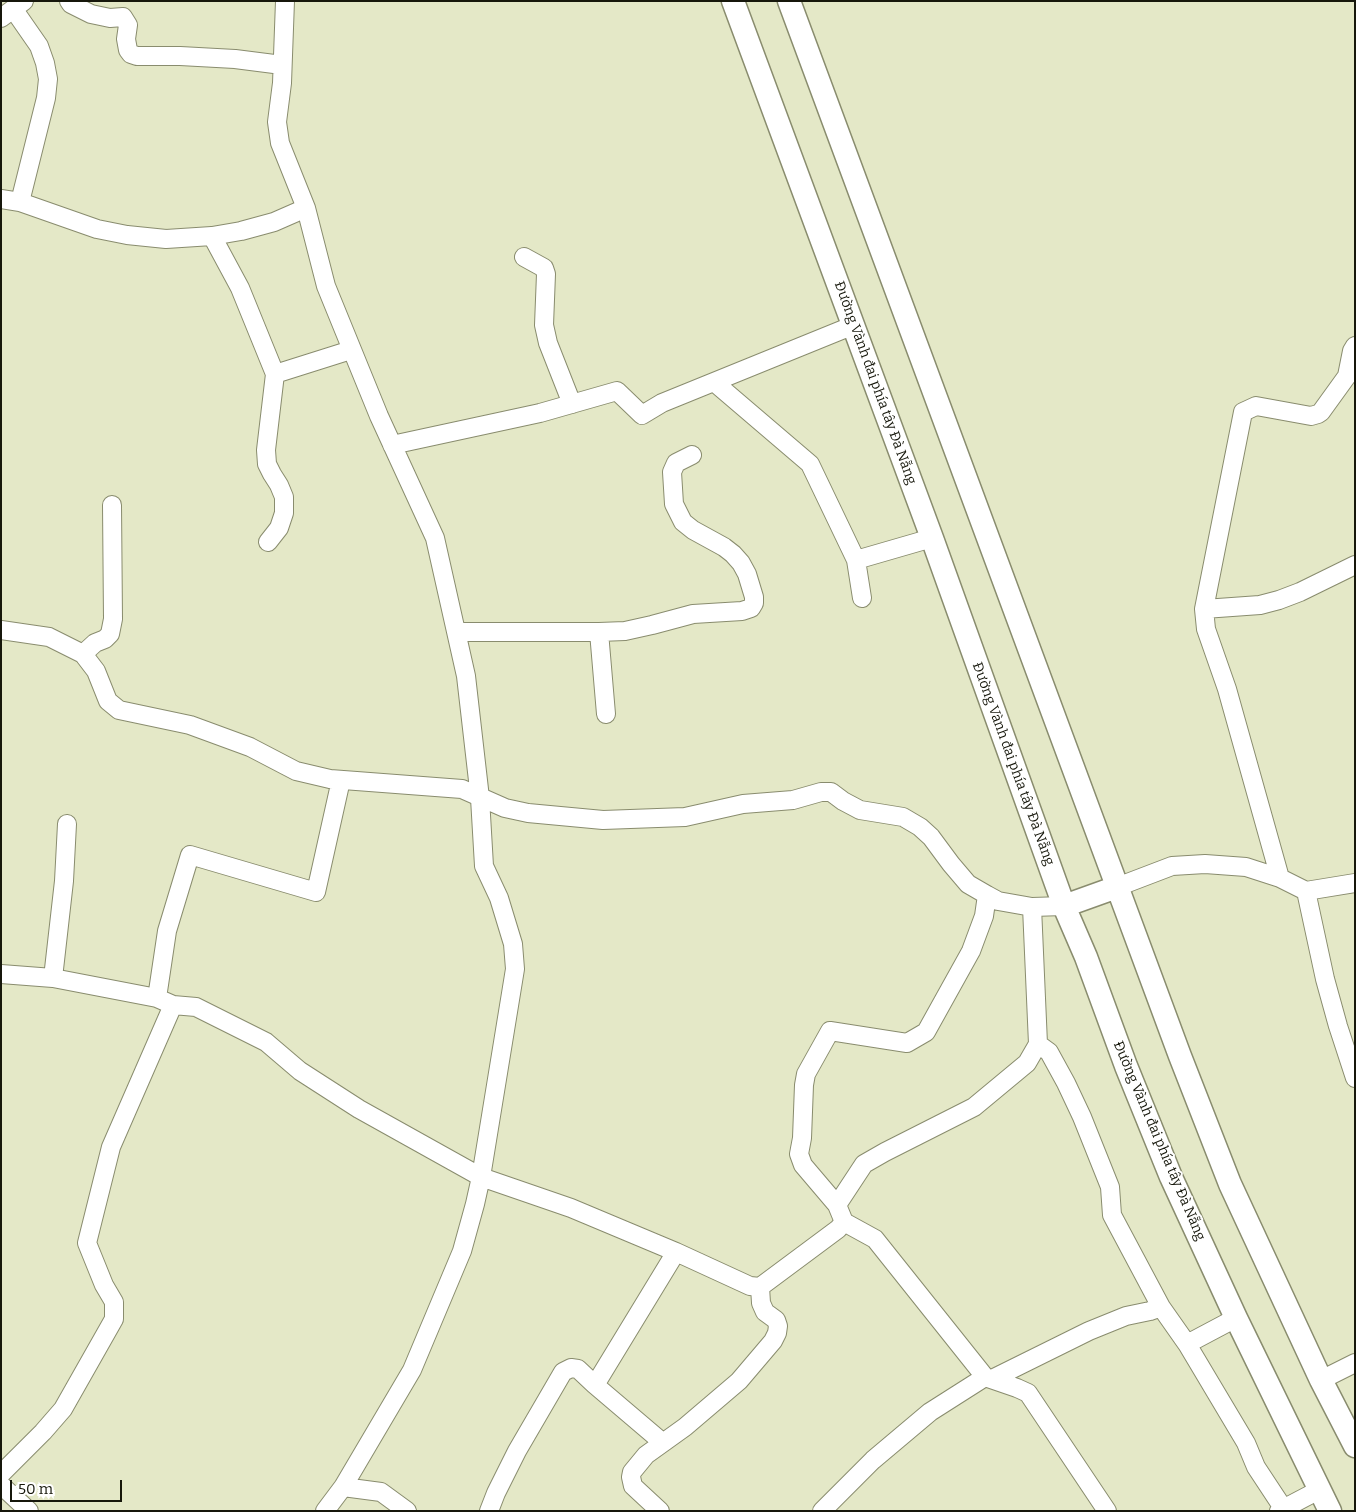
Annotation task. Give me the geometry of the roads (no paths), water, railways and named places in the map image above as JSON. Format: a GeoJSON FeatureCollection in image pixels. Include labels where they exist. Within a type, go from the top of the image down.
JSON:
{"type":"FeatureCollection","features":[{"type":"Feature","properties":{"kind":"main road","name":"Đường Vành đai phía tây Đà Nẵng"},"geometry":{"type":"LineString","coordinates":[[733,1],[932,538],[1064,906],[1171,1177],[1236,1318],[1330,1511]]}},
{"type":"Feature","properties":{"kind":"main road"},"geometry":{"type":"LineString","coordinates":[[789,1],[1116,887],[1230,1184],[1321,1380],[1355,1446]]}},
{"type":"Feature","properties":{"kind":"main road"},"geometry":{"type":"LineString","coordinates":[[1064,906],[1116,887]]}},
{"type":"Feature","properties":{"kind":"street"},"geometry":{"type":"LineString","coordinates":[[68,1],[91,14],[110,18],[123,17],[128,25],[126,39],[128,50],[131,54],[137,56],[235,59],[282,65]]}},
{"type":"Feature","properties":{"kind":"street"},"geometry":{"type":"LineString","coordinates":[[285,1],[277,122],[280,143],[306,208],[326,286],[351,350],[435,538],[466,676],[480,798],[484,866],[499,898],[513,944],[515,969],[481,1177],[462,1251],[412,1370],[343,1487],[326,1511]]}},
{"type":"Feature","properties":{"kind":"street"},"geometry":{"type":"LineString","coordinates":[[13,10],[39,46],[46,63],[48,79],[46,98],[20,202]]}},
{"type":"Feature","properties":{"kind":"street"},"geometry":{"type":"LineString","coordinates":[[1,199],[20,202],[97,229],[127,235],[166,239],[212,236],[241,231],[274,222],[306,208]]}},
{"type":"Feature","properties":{"kind":"street"},"geometry":{"type":"LineString","coordinates":[[212,236],[240,288],[275,374],[266,450],[267,464],[284,497],[284,513],[279,528],[268,542]]}},
{"type":"Feature","properties":{"kind":"street"},"geometry":{"type":"LineString","coordinates":[[524,257],[544,268],[546,274],[544,325],[548,343],[572,404]]}},
{"type":"Feature","properties":{"kind":"street"},"geometry":{"type":"LineString","coordinates":[[392,445],[540,413],[616,391],[642,415],[662,403],[854,326]]}},
{"type":"Feature","properties":{"kind":"street"},"geometry":{"type":"LineString","coordinates":[[1280,878],[1227,688],[1206,629],[1204,609],[1243,412],[1256,406],[1311,416],[1318,414],[1346,376],[1355,346]]}},
{"type":"Feature","properties":{"kind":"street"},"geometry":{"type":"LineString","coordinates":[[275,374],[351,350]]}},
{"type":"Feature","properties":{"kind":"street"},"geometry":{"type":"LineString","coordinates":[[714,382],[810,464],[856,560],[862,598]]}},
{"type":"Feature","properties":{"kind":"street"},"geometry":{"type":"LineString","coordinates":[[456,632],[600,632],[634,629],[693,614],[742,611],[751,608],[754,603],[754,597],[747,574],[741,563],[724,547],[693,530],[683,522],[674,504],[672,472],[676,463],[692,456]]}},
{"type":"Feature","properties":{"kind":"street"},"geometry":{"type":"LineString","coordinates":[[83,654],[110,634],[113,619],[112,505]]}},
{"type":"Feature","properties":{"kind":"street"},"geometry":{"type":"LineString","coordinates":[[856,560],[932,538]]}},
{"type":"Feature","properties":{"kind":"street"},"geometry":{"type":"LineString","coordinates":[[1204,609],[1260,604],[1278,600],[1300,592],[1355,565]]}},
{"type":"Feature","properties":{"kind":"street"},"geometry":{"type":"LineString","coordinates":[[1,630],[49,637],[83,654],[96,671],[108,701],[119,710],[190,725],[250,748],[296,771],[330,780],[462,788],[505,808],[528,813],[603,820],[685,817],[744,804],[793,800],[821,792],[832,792],[843,802],[860,810],[903,817],[920,827],[932,837],[968,884],[998,901],[1032,907],[1064,906]]}},
{"type":"Feature","properties":{"kind":"street"},"geometry":{"type":"LineString","coordinates":[[600,632],[606,714]]}},
{"type":"Feature","properties":{"kind":"street"},"geometry":{"type":"LineString","coordinates":[[157,998],[167,931],[190,855],[316,892],[341,780]]}},
{"type":"Feature","properties":{"kind":"street"},"geometry":{"type":"LineString","coordinates":[[53,978],[64,882],[67,824]]}},
{"type":"Feature","properties":{"kind":"street"},"geometry":{"type":"LineString","coordinates":[[1116,887],[1172,866],[1197,864],[1246,867],[1280,878],[1306,891],[1355,882]]}},
{"type":"Feature","properties":{"kind":"street"},"geometry":{"type":"LineString","coordinates":[[1306,891],[1325,979],[1355,1078]]}},
{"type":"Feature","properties":{"kind":"street"},"geometry":{"type":"LineString","coordinates":[[987,895],[984,916],[971,951],[926,1032],[907,1044],[830,1031],[806,1074],[802,1138],[799,1154],[803,1164],[837,1205],[844,1222],[875,1239],[989,1378],[1028,1394],[1107,1511]]}},
{"type":"Feature","properties":{"kind":"street"},"geometry":{"type":"LineString","coordinates":[[837,1205],[864,1164],[974,1107],[1027,1063],[1038,1044],[1032,907]]}},
{"type":"Feature","properties":{"kind":"street"},"geometry":{"type":"LineString","coordinates":[[1,974],[53,978],[157,998],[173,1005],[196,1007],[266,1042],[300,1071],[359,1109],[481,1177],[571,1208],[676,1252],[750,1286],[760,1287],[838,1229],[844,1222]]}},
{"type":"Feature","properties":{"kind":"street"},"geometry":{"type":"LineString","coordinates":[[1,1474],[63,1409],[114,1319],[114,1302],[104,1285],[87,1243],[111,1147],[173,1005]]}},
{"type":"Feature","properties":{"kind":"street"},"geometry":{"type":"LineString","coordinates":[[1038,1044],[1049,1052],[1074,1100],[1110,1187],[1112,1215],[1161,1307],[1187,1344],[1246,1443],[1256,1467],[1282,1510],[1319,1490]]}},
{"type":"Feature","properties":{"kind":"street"},"geometry":{"type":"LineString","coordinates":[[595,1385],[676,1252]]}},
{"type":"Feature","properties":{"kind":"street"},"geometry":{"type":"LineString","coordinates":[[660,1511],[633,1486],[632,1472],[646,1455],[685,1427],[739,1381],[773,1340],[777,1334],[778,1326],[776,1320],[766,1312],[761,1303],[760,1287]]}},
{"type":"Feature","properties":{"kind":"street"},"geometry":{"type":"LineString","coordinates":[[822,1511],[873,1460],[930,1412],[989,1378],[1089,1331],[1126,1316],[1161,1307]]}},
{"type":"Feature","properties":{"kind":"street"},"geometry":{"type":"LineString","coordinates":[[1187,1344],[1236,1318]]}},
{"type":"Feature","properties":{"kind":"street"},"geometry":{"type":"LineString","coordinates":[[1321,1380],[1355,1363]]}},
{"type":"Feature","properties":{"kind":"street"},"geometry":{"type":"LineString","coordinates":[[489,1511],[517,1451],[566,1369],[578,1369],[662,1442]]}},
{"type":"Feature","properties":{"kind":"street"},"geometry":{"type":"LineString","coordinates":[[1,1485],[29,1511]]}},
{"type":"Feature","properties":{"kind":"street"},"geometry":{"type":"LineString","coordinates":[[343,1487],[381,1492],[407,1511]]}}]}
